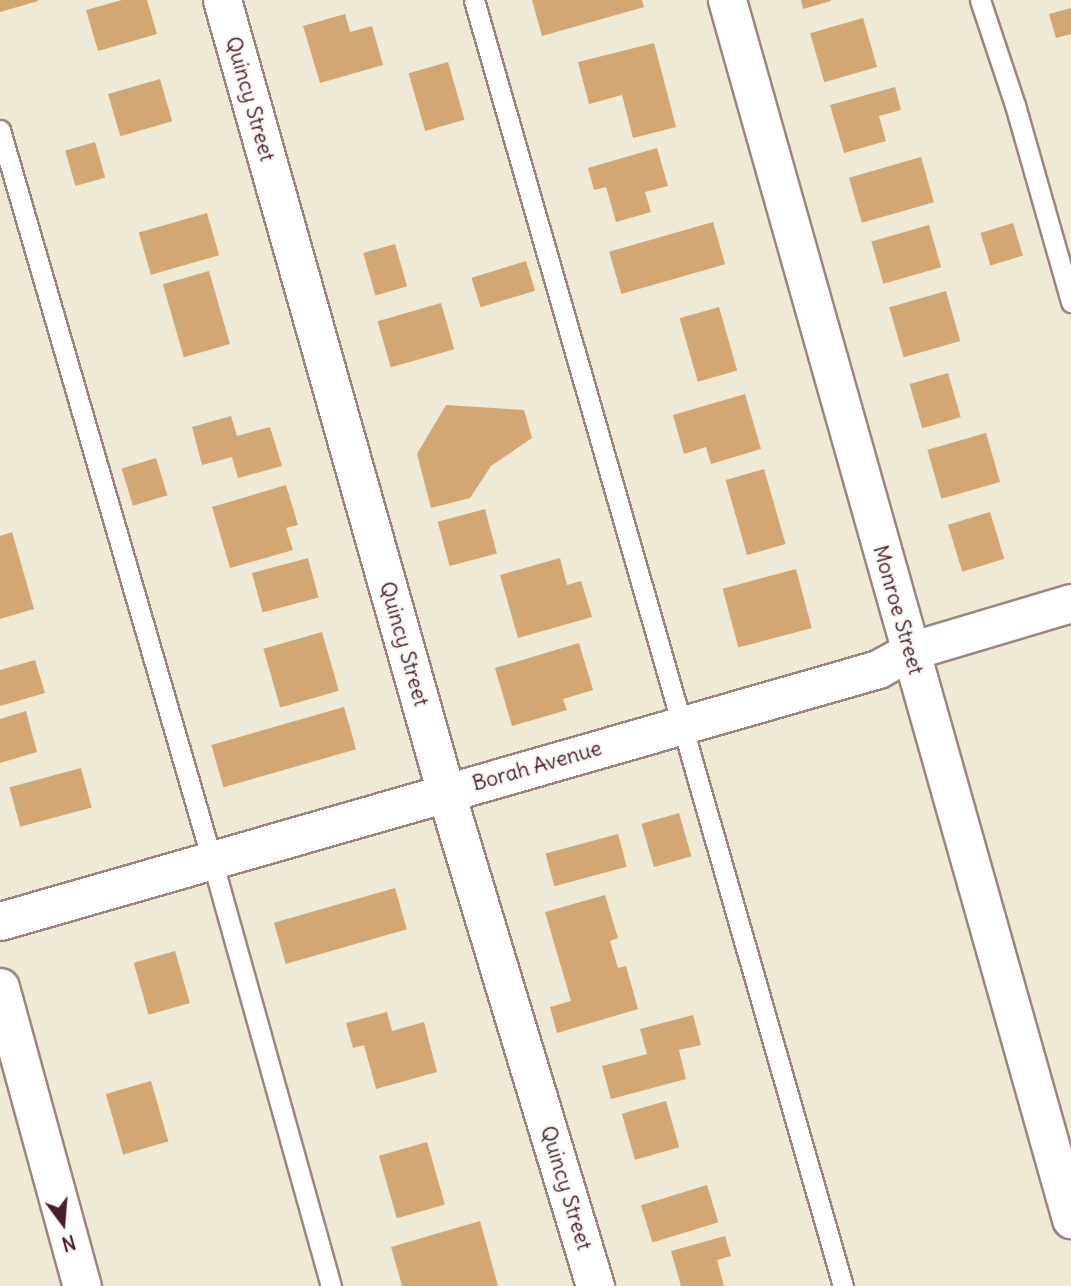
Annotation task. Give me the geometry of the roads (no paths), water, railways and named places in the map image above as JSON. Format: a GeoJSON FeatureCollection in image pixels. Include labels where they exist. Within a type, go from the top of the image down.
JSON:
{"type":"FeatureCollection","features":[{"type":"Feature","properties":{"kind":"street","name":"Quincy Street"},"geometry":{"type":"LineString","coordinates":[[222,0],[446,793],[596,1286]]}},
{"type":"Feature","properties":{"kind":"street","name":"Monroe Street"},"geometry":{"type":"LineString","coordinates":[[727,0],[1071,1219]]}},
{"type":"Feature","properties":{"kind":"street","name":"Borah Avenue"},"geometry":{"type":"LineString","coordinates":[[0,921],[878,669],[910,651],[1071,603]]}},
{"type":"Feature","properties":{"kind":"street"},"geometry":{"type":"LineString","coordinates":[[0,987],[82,1286]]}},
{"type":"Feature","properties":{"kind":"lane"},"geometry":{"type":"LineString","coordinates":[[474,0],[843,1286]]}},
{"type":"Feature","properties":{"kind":"lane"},"geometry":{"type":"LineString","coordinates":[[980,0],[1015,105],[1071,302]]}},
{"type":"Feature","properties":{"kind":"lane"},"geometry":{"type":"LineString","coordinates":[[0,130],[212,860],[331,1286]]}}]}
